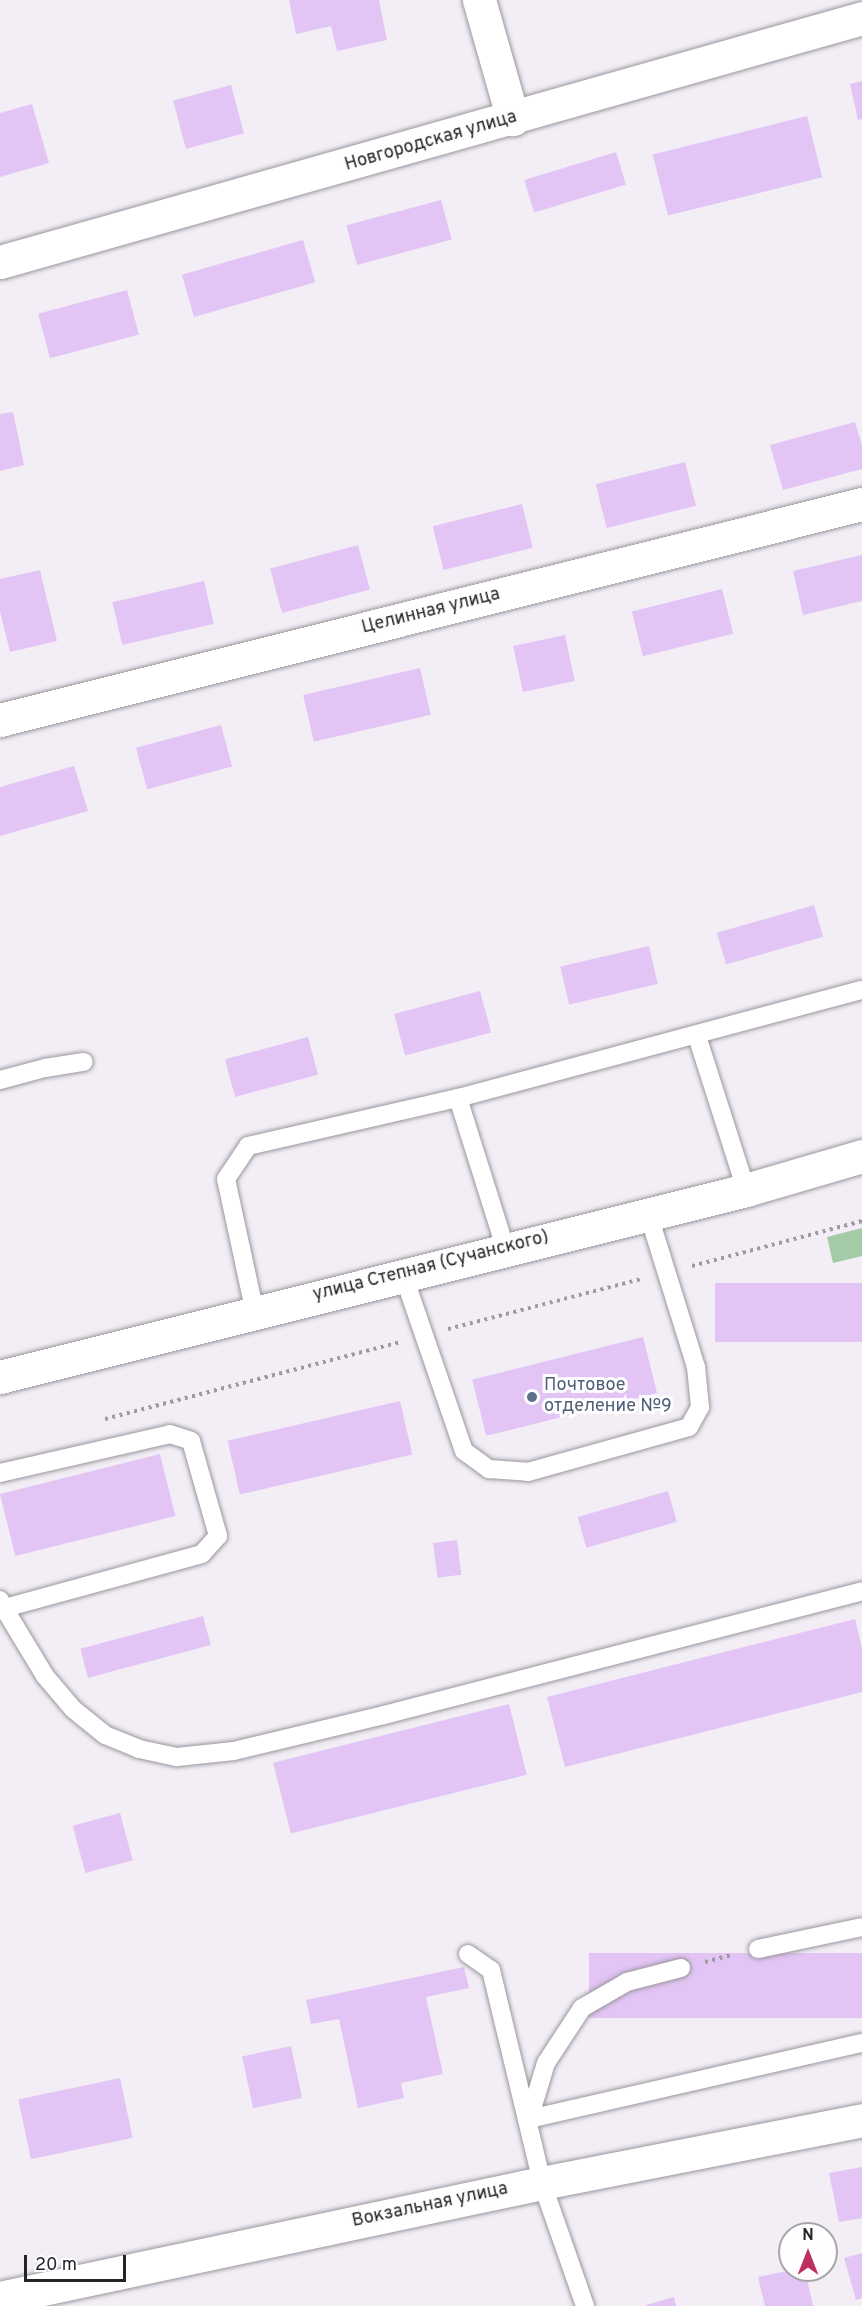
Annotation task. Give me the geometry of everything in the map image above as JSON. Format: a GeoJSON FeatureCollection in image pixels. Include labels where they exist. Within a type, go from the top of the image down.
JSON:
{"type":"FeatureCollection","features":[{"type":"Feature","properties":{"kind":"street"},"geometry":{"type":"LineString","coordinates":[[479,0],[513,119]]}},
{"type":"Feature","properties":{"kind":"street","name":"Новгородская улица"},"geometry":{"type":"LineString","coordinates":[[0,262],[513,119],[862,18]]}},
{"type":"Feature","properties":{"kind":"street","name":"Целинная улица"},"geometry":{"type":"LineString","coordinates":[[0,720],[862,504]]}},
{"type":"Feature","properties":{"kind":"street","name":"улица Степная (Сучанского)"},"geometry":{"type":"LineString","coordinates":[[0,1377],[506,1247],[746,1190],[862,1156]]}},
{"type":"Feature","properties":{"kind":"street","name":"Вокзальная улица"},"geometry":{"type":"LineString","coordinates":[[0,2298],[542,2183],[862,2120]]}},
{"type":"Feature","properties":{"kind":"lane"},"geometry":{"type":"LineString","coordinates":[[255,1313],[226,1179],[248,1146],[458,1098],[697,1036],[862,990]]}},
{"type":"Feature","properties":{"kind":"lane"},"geometry":{"type":"LineString","coordinates":[[697,1036],[746,1190]]}},
{"type":"Feature","properties":{"kind":"lane"},"geometry":{"type":"LineString","coordinates":[[0,1080],[45,1068],[84,1062]]}},
{"type":"Feature","properties":{"kind":"lane"},"geometry":{"type":"LineString","coordinates":[[458,1098],[506,1247]]}},
{"type":"Feature","properties":{"kind":"lane"},"geometry":{"type":"LineString","coordinates":[[403,1274],[464,1451],[489,1469],[528,1472],[689,1427],[700,1407],[696,1367],[648,1213]]}},
{"type":"Feature","properties":{"kind":"lane"},"geometry":{"type":"LineString","coordinates":[[0,1473],[170,1434],[191,1441],[218,1536],[201,1554],[2,1604],[45,1676],[73,1709],[105,1735],[139,1749],[177,1757],[234,1751],[384,1715],[862,1591]]}},
{"type":"Feature","properties":{"kind":"lane"},"geometry":{"type":"LineString","coordinates":[[758,1949],[862,1927]]}},
{"type":"Feature","properties":{"kind":"lane"},"geometry":{"type":"LineString","coordinates":[[468,1954],[491,1970],[530,2119],[542,2183],[585,2306]]}},
{"type":"Feature","properties":{"kind":"lane"},"geometry":{"type":"LineString","coordinates":[[530,2119],[546,2064],[582,2008],[627,1982],[681,1968]]}},
{"type":"Feature","properties":{"kind":"lane"},"geometry":{"type":"LineString","coordinates":[[530,2119],[862,2043]]}},
{"type":"Feature","properties":{"kind":"path"},"geometry":{"type":"LineString","coordinates":[[681,1968],[758,1949]]}},
{"type":"Feature","properties":{"kind":"green space"},"geometry":{"type":"Polygon","coordinates":[[[862,1228],[862,1256],[833,1263],[827,1237],[862,1228]]]}},
{"type":"Feature","properties":{"kind":"building"},"geometry":{"type":"Polygon","coordinates":[[[289,0],[379,0],[387,40],[337,51],[331,26],[296,34],[289,0]]]}},
{"type":"Feature","properties":{"kind":"building"},"geometry":{"type":"Polygon","coordinates":[[[862,81],[862,119],[858,120],[850,84],[862,81]]]}},
{"type":"Feature","properties":{"kind":"building"},"geometry":{"type":"Polygon","coordinates":[[[231,85],[244,133],[186,149],[173,101],[231,85]]]}},
{"type":"Feature","properties":{"kind":"building"},"geometry":{"type":"Polygon","coordinates":[[[32,104],[49,163],[0,177],[0,113],[32,104]]]}},
{"type":"Feature","properties":{"kind":"building"},"geometry":{"type":"Polygon","coordinates":[[[807,116],[822,177],[668,216],[653,154],[807,116]]]}},
{"type":"Feature","properties":{"kind":"building"},"geometry":{"type":"Polygon","coordinates":[[[616,152],[626,185],[534,213],[524,180],[616,152]]]}},
{"type":"Feature","properties":{"kind":"building"},"geometry":{"type":"Polygon","coordinates":[[[441,200],[452,240],[357,265],[346,225],[441,200]]]}},
{"type":"Feature","properties":{"kind":"building"},"geometry":{"type":"Polygon","coordinates":[[[303,240],[315,282],[194,317],[182,275],[303,240]]]}},
{"type":"Feature","properties":{"kind":"building"},"geometry":{"type":"Polygon","coordinates":[[[127,290],[139,334],[50,358],[38,314],[127,290]]]}},
{"type":"Feature","properties":{"kind":"building"},"geometry":{"type":"Polygon","coordinates":[[[13,412],[24,465],[0,471],[0,414],[13,412]]]}},
{"type":"Feature","properties":{"kind":"building"},"geometry":{"type":"Polygon","coordinates":[[[855,422],[862,445],[862,469],[783,490],[770,445],[855,422]]]}},
{"type":"Feature","properties":{"kind":"building"},"geometry":{"type":"Polygon","coordinates":[[[685,462],[696,506],[607,528],[596,484],[685,462]]]}},
{"type":"Feature","properties":{"kind":"building"},"geometry":{"type":"Polygon","coordinates":[[[522,504],[533,548],[444,570],[433,526],[522,504]]]}},
{"type":"Feature","properties":{"kind":"building"},"geometry":{"type":"Polygon","coordinates":[[[358,545],[370,589],[282,613],[270,569],[358,545]]]}},
{"type":"Feature","properties":{"kind":"building"},"geometry":{"type":"Polygon","coordinates":[[[862,555],[862,601],[803,615],[793,571],[862,555]]]}},
{"type":"Feature","properties":{"kind":"building"},"geometry":{"type":"Polygon","coordinates":[[[40,570],[57,641],[10,652],[0,611],[0,579],[40,570]]]}},
{"type":"Feature","properties":{"kind":"building"},"geometry":{"type":"Polygon","coordinates":[[[204,581],[214,624],[122,645],[112,602],[204,581]]]}},
{"type":"Feature","properties":{"kind":"building"},"geometry":{"type":"Polygon","coordinates":[[[722,589],[733,634],[643,656],[632,611],[722,589]]]}},
{"type":"Feature","properties":{"kind":"building"},"geometry":{"type":"Polygon","coordinates":[[[565,635],[575,681],[523,692],[513,646],[565,635]]]}},
{"type":"Feature","properties":{"kind":"building"},"geometry":{"type":"Polygon","coordinates":[[[420,668],[431,715],[314,742],[303,695],[420,668]]]}},
{"type":"Feature","properties":{"kind":"building"},"geometry":{"type":"Polygon","coordinates":[[[221,725],[232,767],[147,789],[136,748],[221,725]]]}},
{"type":"Feature","properties":{"kind":"building"},"geometry":{"type":"Polygon","coordinates":[[[74,766],[88,811],[0,836],[0,787],[74,766]]]}},
{"type":"Feature","properties":{"kind":"building"},"geometry":{"type":"Polygon","coordinates":[[[814,905],[823,937],[726,965],[717,933],[814,905]]]}},
{"type":"Feature","properties":{"kind":"building"},"geometry":{"type":"Polygon","coordinates":[[[649,946],[658,984],[569,1004],[560,966],[649,946]]]}},
{"type":"Feature","properties":{"kind":"building"},"geometry":{"type":"Polygon","coordinates":[[[480,991],[491,1033],[405,1056],[394,1014],[480,991]]]}},
{"type":"Feature","properties":{"kind":"building"},"geometry":{"type":"Polygon","coordinates":[[[308,1037],[318,1075],[235,1097],[225,1059],[308,1037]]]}},
{"type":"Feature","properties":{"kind":"building"},"geometry":{"type":"Polygon","coordinates":[[[715,1283],[862,1283],[862,1342],[715,1342],[715,1283]]]}},
{"type":"Feature","properties":{"kind":"building"},"geometry":{"type":"Polygon","coordinates":[[[643,1337],[657,1393],[486,1436],[472,1380],[643,1337]]]}},
{"type":"Feature","properties":{"kind":"building"},"geometry":{"type":"Polygon","coordinates":[[[400,1401],[412,1455],[240,1494],[228,1441],[400,1401]]]}},
{"type":"Feature","properties":{"kind":"building"},"geometry":{"type":"Polygon","coordinates":[[[160,1454],[175,1516],[15,1556],[0,1494],[160,1454]]]}},
{"type":"Feature","properties":{"kind":"building"},"geometry":{"type":"Polygon","coordinates":[[[668,1491],[677,1522],[586,1548],[578,1517],[668,1491]]]}},
{"type":"Feature","properties":{"kind":"building"},"geometry":{"type":"Polygon","coordinates":[[[457,1540],[461,1575],[437,1578],[433,1543],[457,1540]]]}},
{"type":"Feature","properties":{"kind":"building"},"geometry":{"type":"Polygon","coordinates":[[[203,1616],[211,1645],[88,1678],[80,1649],[203,1616]]]}},
{"type":"Feature","properties":{"kind":"building"},"geometry":{"type":"Polygon","coordinates":[[[855,1619],[862,1648],[862,1692],[565,1767],[547,1697],[855,1619]]]}},
{"type":"Feature","properties":{"kind":"building"},"geometry":{"type":"Polygon","coordinates":[[[509,1704],[527,1775],[291,1834],[273,1763],[509,1704]]]}},
{"type":"Feature","properties":{"kind":"building"},"geometry":{"type":"Polygon","coordinates":[[[120,1813],[133,1860],[85,1873],[73,1826],[120,1813]]]}},
{"type":"Feature","properties":{"kind":"building"},"geometry":{"type":"Polygon","coordinates":[[[589,1953],[862,1953],[862,2018],[589,2018],[589,1953]]]}},
{"type":"Feature","properties":{"kind":"building"},"geometry":{"type":"Polygon","coordinates":[[[464,1967],[469,1988],[426,1997],[443,2074],[401,2083],[404,2098],[358,2108],[339,2019],[311,2024],[306,2000],[464,1967]]]}},
{"type":"Feature","properties":{"kind":"building"},"geometry":{"type":"Polygon","coordinates":[[[291,2046],[302,2098],[253,2108],[242,2056],[291,2046]]]}},
{"type":"Feature","properties":{"kind":"building"},"geometry":{"type":"Polygon","coordinates":[[[120,2078],[133,2138],[31,2159],[18,2100],[120,2078]]]}},
{"type":"Feature","properties":{"kind":"building"},"geometry":{"type":"Polygon","coordinates":[[[862,2167],[862,2218],[839,2222],[829,2173],[862,2167]]]}},
{"type":"Feature","properties":{"kind":"building"},"geometry":{"type":"Polygon","coordinates":[[[862,2253],[862,2298],[856,2300],[844,2258],[862,2253]]]}},
{"type":"Feature","properties":{"kind":"building"},"geometry":{"type":"Polygon","coordinates":[[[778,2273],[778,2282],[808,2282],[813,2306],[765,2306],[758,2277],[778,2273]]]}},
{"type":"Feature","properties":{"kind":"building"},"geometry":{"type":"Polygon","coordinates":[[[674,2297],[676,2306],[646,2306],[646,2305],[674,2297]]]}},
{"type":"Feature","properties":{"kind":"place","name":"Почтовое отделение №9"},"geometry":{"type":"Point","coordinates":[532,1397]}}]}
